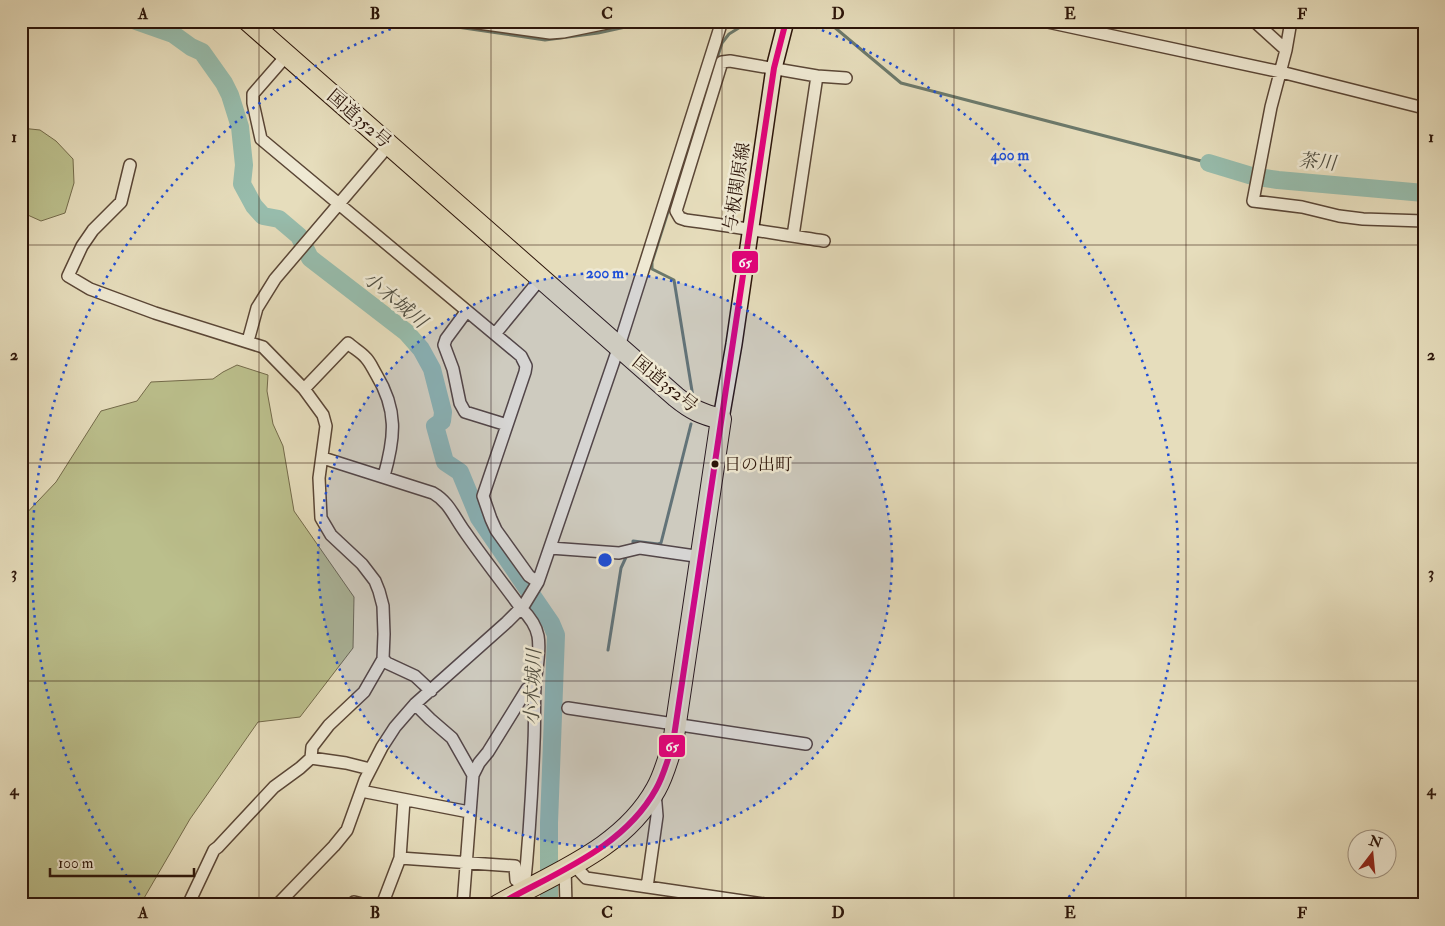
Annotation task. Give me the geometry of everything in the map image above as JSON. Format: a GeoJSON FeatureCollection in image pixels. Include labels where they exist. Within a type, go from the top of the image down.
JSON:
{"type":"FeatureCollection","features":[{"type":"Feature","properties":{"kind":"highway","name":"国道352号"},"geometry":{"type":"LineString","coordinates":[[248,21],[692,410],[703,415],[721,419]]}},
{"type":"Feature","properties":{"kind":"highway"},"geometry":{"type":"LineString","coordinates":[[498,905],[523,886],[566,868],[608,843],[635,818],[655,791],[669,758],[676,725],[721,419]]}},
{"type":"Feature","properties":{"kind":"main road","name":"与板関原線"},"geometry":{"type":"LineString","coordinates":[[721,419],[734,344],[774,68],[786,21]]}},
{"type":"Feature","properties":{"kind":"street"},"geometry":{"type":"LineString","coordinates":[[464,21],[550,33],[617,21]]}},
{"type":"Feature","properties":{"kind":"street"},"geometry":{"type":"LineString","coordinates":[[277,905],[341,837],[351,821],[370,770],[395,727],[415,704],[522,606],[536,584],[619,346],[722,21]]}},
{"type":"Feature","properties":{"kind":"street"},"geometry":{"type":"LineString","coordinates":[[1043,21],[1281,72],[1424,108]]}},
{"type":"Feature","properties":{"kind":"street"},"geometry":{"type":"LineString","coordinates":[[1254,21],[1286,50]]}},
{"type":"Feature","properties":{"kind":"street"},"geometry":{"type":"LineString","coordinates":[[1290,21],[1286,50],[1272,107],[1253,201],[1302,206],[1339,216],[1363,219],[1424,221]]}},
{"type":"Feature","properties":{"kind":"street"},"geometry":{"type":"LineString","coordinates":[[287,56],[253,94],[253,103],[261,139],[521,356],[526,366],[484,496],[496,530],[536,584]]}},
{"type":"Feature","properties":{"kind":"street"},"geometry":{"type":"LineString","coordinates":[[824,241],[680,218],[676,210],[722,62],[730,61],[817,76],[846,78]]}},
{"type":"Feature","properties":{"kind":"street"},"geometry":{"type":"LineString","coordinates":[[793,236],[817,76]]}},
{"type":"Feature","properties":{"kind":"street"},"geometry":{"type":"LineString","coordinates":[[248,341],[257,308],[265,293],[292,257],[389,145]]}},
{"type":"Feature","properties":{"kind":"street"},"geometry":{"type":"LineString","coordinates":[[130,165],[121,202],[93,230],[82,246],[68,276],[90,289],[155,313],[263,347],[304,389],[323,415],[326,426],[320,478],[321,518],[331,535],[362,564],[375,581],[383,606],[383,659],[364,692],[329,725],[312,747],[311,758],[274,787],[218,848],[214,850],[188,905]]}},
{"type":"Feature","properties":{"kind":"street"},"geometry":{"type":"LineString","coordinates":[[494,334],[541,278]]}},
{"type":"Feature","properties":{"kind":"street"},"geometry":{"type":"LineString","coordinates":[[466,312],[446,339],[444,345],[453,369],[460,403],[465,412],[507,425]]}},
{"type":"Feature","properties":{"kind":"street"},"geometry":{"type":"LineString","coordinates":[[304,389],[348,343],[366,357],[382,384],[392,410],[393,433],[391,450],[384,476]]}},
{"type":"Feature","properties":{"kind":"street"},"geometry":{"type":"LineString","coordinates":[[323,458],[384,476],[440,496],[447,503],[464,531],[536,627],[539,658],[535,685],[532,796],[523,886]]}},
{"type":"Feature","properties":{"kind":"street"},"geometry":{"type":"LineString","coordinates":[[550,548],[619,554],[640,548],[702,557]]}},
{"type":"Feature","properties":{"kind":"street"},"geometry":{"type":"LineString","coordinates":[[383,659],[387,663],[415,676],[431,691]]}},
{"type":"Feature","properties":{"kind":"street"},"geometry":{"type":"LineString","coordinates":[[463,905],[473,775],[527,689],[535,685]]}},
{"type":"Feature","properties":{"kind":"street"},"geometry":{"type":"LineString","coordinates":[[415,704],[430,720],[452,738],[473,775]]}},
{"type":"Feature","properties":{"kind":"street"},"geometry":{"type":"LineString","coordinates":[[568,708],[806,744]]}},
{"type":"Feature","properties":{"kind":"street"},"geometry":{"type":"LineString","coordinates":[[311,758],[346,762],[370,770]]}},
{"type":"Feature","properties":{"kind":"street"},"geometry":{"type":"LineString","coordinates":[[647,887],[657,816],[655,791]]}},
{"type":"Feature","properties":{"kind":"street"},"geometry":{"type":"LineString","coordinates":[[361,792],[469,812]]}},
{"type":"Feature","properties":{"kind":"street"},"geometry":{"type":"LineString","coordinates":[[382,905],[400,858],[404,800]]}},
{"type":"Feature","properties":{"kind":"street"},"geometry":{"type":"LineString","coordinates":[[400,858],[515,866],[523,886]]}},
{"type":"Feature","properties":{"kind":"street"},"geometry":{"type":"LineString","coordinates":[[566,905],[566,868],[586,878],[771,905]]}},
{"type":"Feature","properties":{"kind":"street"},"geometry":{"type":"LineString","coordinates":[[351,905],[354,902],[366,905]]}},
{"type":"Feature","properties":{"kind":"green space"},"geometry":{"type":"Polygon","coordinates":[[[21,128],[40,130],[56,141],[73,159],[74,183],[65,213],[41,221],[21,212],[21,128]]]}},
{"type":"Feature","properties":{"kind":"green space"},"geometry":{"type":"Polygon","coordinates":[[[237,365],[268,375],[267,391],[273,424],[283,446],[294,511],[354,597],[353,648],[300,717],[258,722],[190,819],[140,905],[21,905],[21,519],[56,482],[101,411],[137,401],[151,382],[213,379],[237,365]]]}},
{"type":"Feature","properties":{"kind":"waterway","name":"小木城川"},"geometry":{"type":"LineString","coordinates":[[136,21],[173,34],[191,47],[202,52],[224,83],[230,95],[240,127],[244,165],[242,184],[254,206],[263,216],[279,219],[299,236],[310,258],[406,332],[421,349],[432,369],[443,412],[442,421],[435,426],[445,462],[460,472],[479,518],[551,623],[556,635],[549,823],[549,905]]}},
{"type":"Feature","properties":{"kind":"waterway"},"geometry":{"type":"LineString","coordinates":[[416,21],[545,40],[598,33],[653,21]]}},
{"type":"Feature","properties":{"kind":"waterway"},"geometry":{"type":"LineString","coordinates":[[693,397],[674,280],[652,269],[652,262],[722,43],[729,34],[750,21]]}},
{"type":"Feature","properties":{"kind":"waterway"},"geometry":{"type":"LineString","coordinates":[[827,21],[901,83],[1209,163]]}},
{"type":"Feature","properties":{"kind":"waterway","name":"茶川"},"geometry":{"type":"LineString","coordinates":[[1209,163],[1252,176],[1278,180],[1424,193]]}},
{"type":"Feature","properties":{"kind":"waterway"},"geometry":{"type":"LineString","coordinates":[[633,543],[633,541],[661,543],[691,424]]}},
{"type":"Feature","properties":{"kind":"waterway"},"geometry":{"type":"LineString","coordinates":[[608,650],[621,568],[627,555]]}},
{"type":"Feature","properties":{"kind":"transit line","name":"65"},"geometry":{"type":"LineString","coordinates":[[498,905],[586,858],[625,828],[642,810],[656,789],[668,761],[673,743],[774,68],[786,21]]}},
{"type":"Feature","properties":{"kind":"place","name":"日の出町"},"geometry":{"type":"Point","coordinates":[715,464]}}]}
